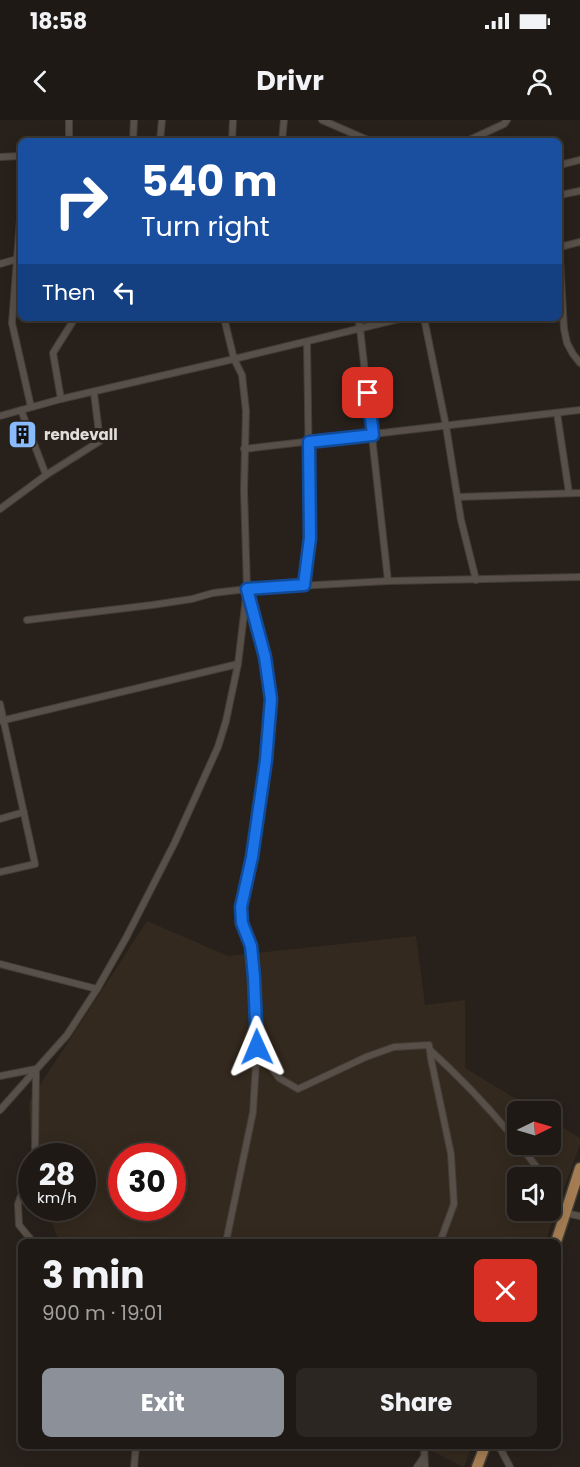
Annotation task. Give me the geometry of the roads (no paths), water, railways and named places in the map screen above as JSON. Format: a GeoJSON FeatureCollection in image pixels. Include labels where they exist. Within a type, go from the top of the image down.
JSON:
{"type":"FeatureCollection","features":[{"type":"Feature","properties":{"kind":"main road"},"geometry":{"type":"LineString","coordinates":[[557,1239],[580,1168]]}},
{"type":"Feature","properties":{"kind":"main road"},"geometry":{"type":"LineString","coordinates":[[477,1467],[484,1449]]}},
{"type":"Feature","properties":{"kind":"street"},"geometry":{"type":"LineString","coordinates":[[69,120],[69,138]]}},
{"type":"Feature","properties":{"kind":"street"},"geometry":{"type":"LineString","coordinates":[[133,138],[134,120]]}},
{"type":"Feature","properties":{"kind":"street"},"geometry":{"type":"LineString","coordinates":[[160,138],[162,120]]}},
{"type":"Feature","properties":{"kind":"street"},"geometry":{"type":"LineString","coordinates":[[232,138],[233,120]]}},
{"type":"Feature","properties":{"kind":"street"},"geometry":{"type":"LineString","coordinates":[[282,138],[284,120]]}},
{"type":"Feature","properties":{"kind":"street"},"geometry":{"type":"LineString","coordinates":[[322,120],[363,138]]}},
{"type":"Feature","properties":{"kind":"street"},"geometry":{"type":"LineString","coordinates":[[474,138],[504,124],[507,120]]}},
{"type":"Feature","properties":{"kind":"street"},"geometry":{"type":"LineString","coordinates":[[0,157],[18,156]]}},
{"type":"Feature","properties":{"kind":"street"},"geometry":{"type":"LineString","coordinates":[[562,164],[580,160]]}},
{"type":"Feature","properties":{"kind":"street"},"geometry":{"type":"LineString","coordinates":[[562,195],[580,191]]}},
{"type":"Feature","properties":{"kind":"street"},"geometry":{"type":"LineString","coordinates":[[562,246],[580,242]]}},
{"type":"Feature","properties":{"kind":"street"},"geometry":{"type":"LineString","coordinates":[[18,246],[12,323],[31,407]]}},
{"type":"Feature","properties":{"kind":"street"},"geometry":{"type":"LineString","coordinates":[[0,264],[17,259]]}},
{"type":"Feature","properties":{"kind":"street"},"geometry":{"type":"LineString","coordinates":[[562,306],[567,343],[580,363]]}},
{"type":"Feature","properties":{"kind":"street"},"geometry":{"type":"LineString","coordinates":[[61,399],[53,353],[73,321]]}},
{"type":"Feature","properties":{"kind":"street"},"geometry":{"type":"LineString","coordinates":[[0,1110],[67,1035],[97,989],[175,842],[218,747],[226,721],[238,664],[247,589],[244,490],[246,411],[242,375],[234,360],[225,321]]}},
{"type":"Feature","properties":{"kind":"street"},"geometry":{"type":"LineString","coordinates":[[359,321],[388,581]]}},
{"type":"Feature","properties":{"kind":"street"},"geometry":{"type":"LineString","coordinates":[[0,416],[61,399],[234,360],[390,321]]}},
{"type":"Feature","properties":{"kind":"street"},"geometry":{"type":"LineString","coordinates":[[425,321],[446,426],[461,520],[476,580]]}},
{"type":"Feature","properties":{"kind":"street"},"geometry":{"type":"LineString","coordinates":[[304,585],[310,538],[307,342]]}},
{"type":"Feature","properties":{"kind":"street"},"geometry":{"type":"LineString","coordinates":[[0,509],[46,475],[100,441],[94,393]]}},
{"type":"Feature","properties":{"kind":"street"},"geometry":{"type":"LineString","coordinates":[[21,410],[46,475]]}},
{"type":"Feature","properties":{"kind":"street"},"geometry":{"type":"LineString","coordinates":[[244,449],[580,410]]}},
{"type":"Feature","properties":{"kind":"street"},"geometry":{"type":"LineString","coordinates":[[557,413],[569,493]]}},
{"type":"Feature","properties":{"kind":"street"},"geometry":{"type":"LineString","coordinates":[[458,497],[580,493]]}},
{"type":"Feature","properties":{"kind":"street"},"geometry":{"type":"LineString","coordinates":[[27,620],[192,599],[213,593],[247,589],[388,581],[580,577]]}},
{"type":"Feature","properties":{"kind":"street"},"geometry":{"type":"LineString","coordinates":[[227,1239],[253,1112],[257,1047],[254,977],[251,946],[242,923],[241,907],[252,857],[266,760],[271,699],[265,657],[247,589]]}},
{"type":"Feature","properties":{"kind":"street"},"geometry":{"type":"LineString","coordinates":[[2,721],[238,664]]}},
{"type":"Feature","properties":{"kind":"street"},"geometry":{"type":"LineString","coordinates":[[0,704],[35,864],[0,872]]}},
{"type":"Feature","properties":{"kind":"street"},"geometry":{"type":"LineString","coordinates":[[0,819],[24,812]]}},
{"type":"Feature","properties":{"kind":"street"},"geometry":{"type":"LineString","coordinates":[[0,964],[97,989]]}},
{"type":"Feature","properties":{"kind":"street"},"geometry":{"type":"LineString","coordinates":[[257,1047],[279,1078],[298,1089],[366,1057],[394,1047],[429,1045],[451,1154],[454,1204],[441,1239]]}},
{"type":"Feature","properties":{"kind":"street"},"geometry":{"type":"LineString","coordinates":[[430,1050],[463,1080],[507,1130]]}},
{"type":"Feature","properties":{"kind":"street"},"geometry":{"type":"LineString","coordinates":[[0,1076],[36,1069]]}},
{"type":"Feature","properties":{"kind":"street"},"geometry":{"type":"LineString","coordinates":[[35,1143],[36,1069]]}},
{"type":"Feature","properties":{"kind":"street"},"geometry":{"type":"LineString","coordinates":[[527,1155],[536,1167]]}},
{"type":"Feature","properties":{"kind":"street"},"geometry":{"type":"LineString","coordinates":[[561,1206],[565,1213],[580,1216]]}},
{"type":"Feature","properties":{"kind":"street"},"geometry":{"type":"LineString","coordinates":[[19,1221],[19,1226],[30,1239]]}},
{"type":"Feature","properties":{"kind":"street"},"geometry":{"type":"LineString","coordinates":[[134,1467],[136,1449]]}},
{"type":"Feature","properties":{"kind":"street"},"geometry":{"type":"LineString","coordinates":[[424,1449],[425,1467]]}},
{"type":"Feature","properties":{"kind":"street"},"geometry":{"type":"LineString","coordinates":[[501,1449],[510,1467]]}},
{"type":"Feature","properties":{"kind":"street"},"geometry":{"type":"LineString","coordinates":[[417,1467],[424,1456]]}},
{"type":"Feature","properties":{"kind":"place","name":"rendevall"},"geometry":{"type":"Point","coordinates":[23,435]}}]}
